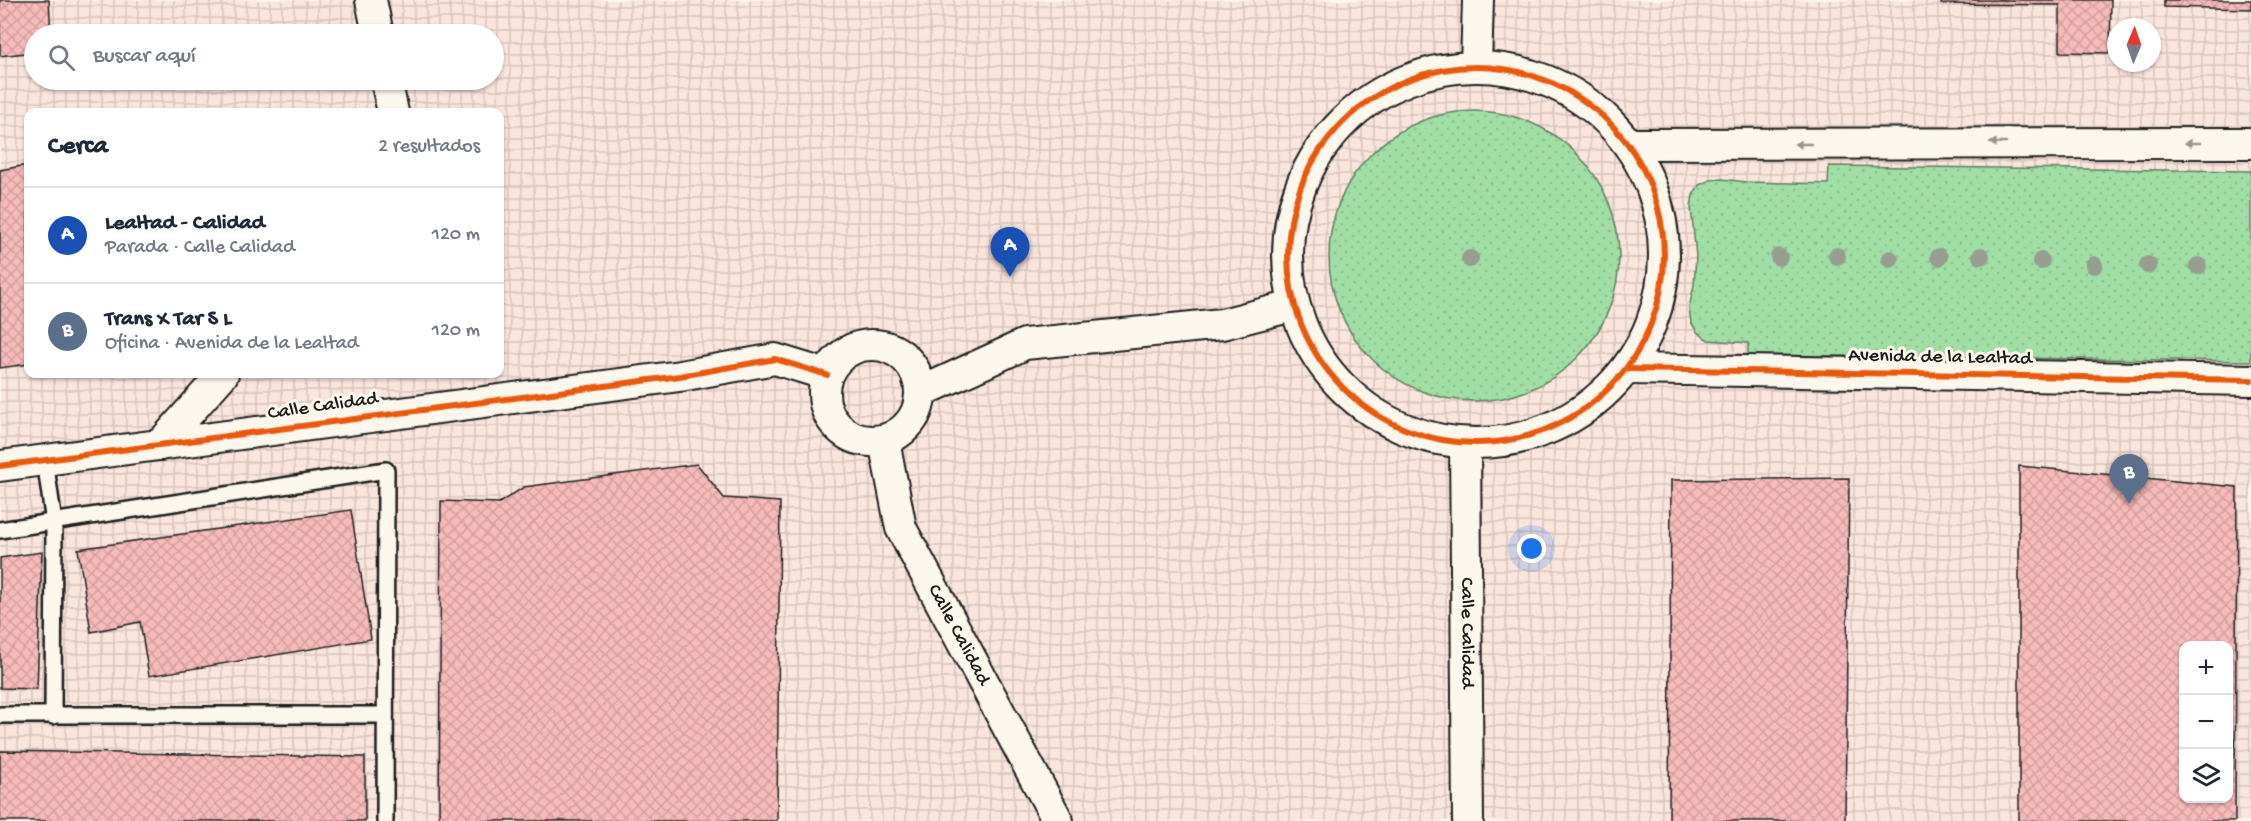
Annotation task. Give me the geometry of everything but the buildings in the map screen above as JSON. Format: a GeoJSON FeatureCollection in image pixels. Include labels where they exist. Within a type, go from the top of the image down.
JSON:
{"type":"FeatureCollection","features":[{"type":"Feature","properties":{"kind":"street"},"geometry":{"type":"LineString","coordinates":[[371,0],[376,24]]}},
{"type":"Feature","properties":{"kind":"street"},"geometry":{"type":"LineString","coordinates":[[1476,66],[1478,0]]}},
{"type":"Feature","properties":{"kind":"street"},"geometry":{"type":"LineString","coordinates":[[1476,66],[1535,76],[1587,102],[1629,144],[1656,197],[1666,257],[1656,316],[1628,369],[1583,411],[1527,438],[1465,444],[1408,432],[1357,403],[1317,359],[1293,306],[1286,248],[1297,192],[1324,141],[1366,101],[1419,75],[1476,66]]}},
{"type":"Feature","properties":{"kind":"street"},"geometry":{"type":"LineString","coordinates":[[388,90],[392,108]]}},
{"type":"Feature","properties":{"kind":"street"},"geometry":{"type":"LineString","coordinates":[[1629,144],[2251,143]]}},
{"type":"Feature","properties":{"kind":"street"},"geometry":{"type":"LineString","coordinates":[[921,392],[1025,344],[1222,324],[1293,306]]}},
{"type":"Feature","properties":{"kind":"street"},"geometry":{"type":"LineString","coordinates":[[864,346],[881,346],[896,351],[909,361],[918,375],[921,392],[919,408],[911,423],[899,434],[884,441],[866,442],[849,436],[835,426],[826,410],[823,393],[827,375],[836,361],[849,350],[864,346]]}},
{"type":"Feature","properties":{"kind":"street","name":"Calle Calidad"},"geometry":{"type":"LineString","coordinates":[[0,466],[680,376],[775,359],[827,375]]}},
{"type":"Feature","properties":{"kind":"street","name":"Avenida de la Lealtad"},"geometry":{"type":"LineString","coordinates":[[1628,369],[2251,380]]}},
{"type":"Feature","properties":{"kind":"street"},"geometry":{"type":"LineString","coordinates":[[160,445],[219,378]]}},
{"type":"Feature","properties":{"kind":"street","name":"Calle Calidad"},"geometry":{"type":"LineString","coordinates":[[884,441],[901,528],[1058,821]]}},
{"type":"Feature","properties":{"kind":"street","name":"Calle Calidad"},"geometry":{"type":"LineString","coordinates":[[1465,444],[1468,821]]}},
{"type":"Feature","properties":{"kind":"lane"},"geometry":{"type":"LineString","coordinates":[[45,460],[54,523],[53,716]]}},
{"type":"Feature","properties":{"kind":"lane"},"geometry":{"type":"LineString","coordinates":[[0,530],[386,470],[385,821]]}},
{"type":"Feature","properties":{"kind":"lane"},"geometry":{"type":"LineString","coordinates":[[0,715],[385,715]]}},
{"type":"Feature","properties":{"kind":"shaded area"},"geometry":{"type":"Polygon","coordinates":[[[0,0],[2251,0],[2251,821],[0,821],[0,0]]]}},
{"type":"Feature","properties":{"kind":"green space"},"geometry":{"type":"Polygon","coordinates":[[[1474,111],[1516,117],[1542,128],[1566,144],[1586,164],[1602,188],[1613,214],[1619,256],[1613,298],[1602,324],[1586,348],[1566,368],[1542,384],[1516,395],[1474,401],[1432,395],[1406,384],[1382,368],[1362,348],[1346,324],[1335,298],[1329,256],[1335,214],[1346,188],[1362,164],[1382,144],[1406,128],[1432,117],[1474,111]]]}},
{"type":"Feature","properties":{"kind":"green space"},"geometry":{"type":"Polygon","coordinates":[[[1829,166],[2251,171],[2251,361],[1748,355],[1748,343],[1708,340],[1697,332],[1691,322],[1689,308],[1694,285],[1696,256],[1691,207],[1693,195],[1699,185],[1710,180],[1722,179],[1746,182],[1828,184],[1829,166]]]}},
{"type":"Feature","properties":{"kind":"cycle path"},"geometry":{"type":"LineString","coordinates":[[1476,67],[1513,71],[1548,81],[1580,99],[1609,122],[1632,151],[1650,183],[1660,218],[1664,255],[1660,292],[1650,327],[1632,359],[1609,388],[1580,411],[1548,429],[1513,439],[1476,443],[1439,439],[1404,429],[1372,411],[1343,388],[1320,359],[1302,327],[1292,292],[1288,255],[1292,218],[1302,183],[1320,151],[1343,122],[1372,99],[1404,81],[1439,71],[1476,67]]}},
{"type":"Feature","properties":{"kind":"cycle path"},"geometry":{"type":"LineString","coordinates":[[0,466],[680,376],[775,359],[827,375]]}},
{"type":"Feature","properties":{"kind":"cycle path"},"geometry":{"type":"LineString","coordinates":[[1628,369],[2251,380]]}},
{"type":"Feature","properties":{"kind":"place","name":"Lealtad - Calidad"},"geometry":{"type":"Point","coordinates":[1010,277]}},
{"type":"Feature","properties":{"kind":"place","name":"Trans X Tar S L"},"geometry":{"type":"Point","coordinates":[2129,504]}}]}
